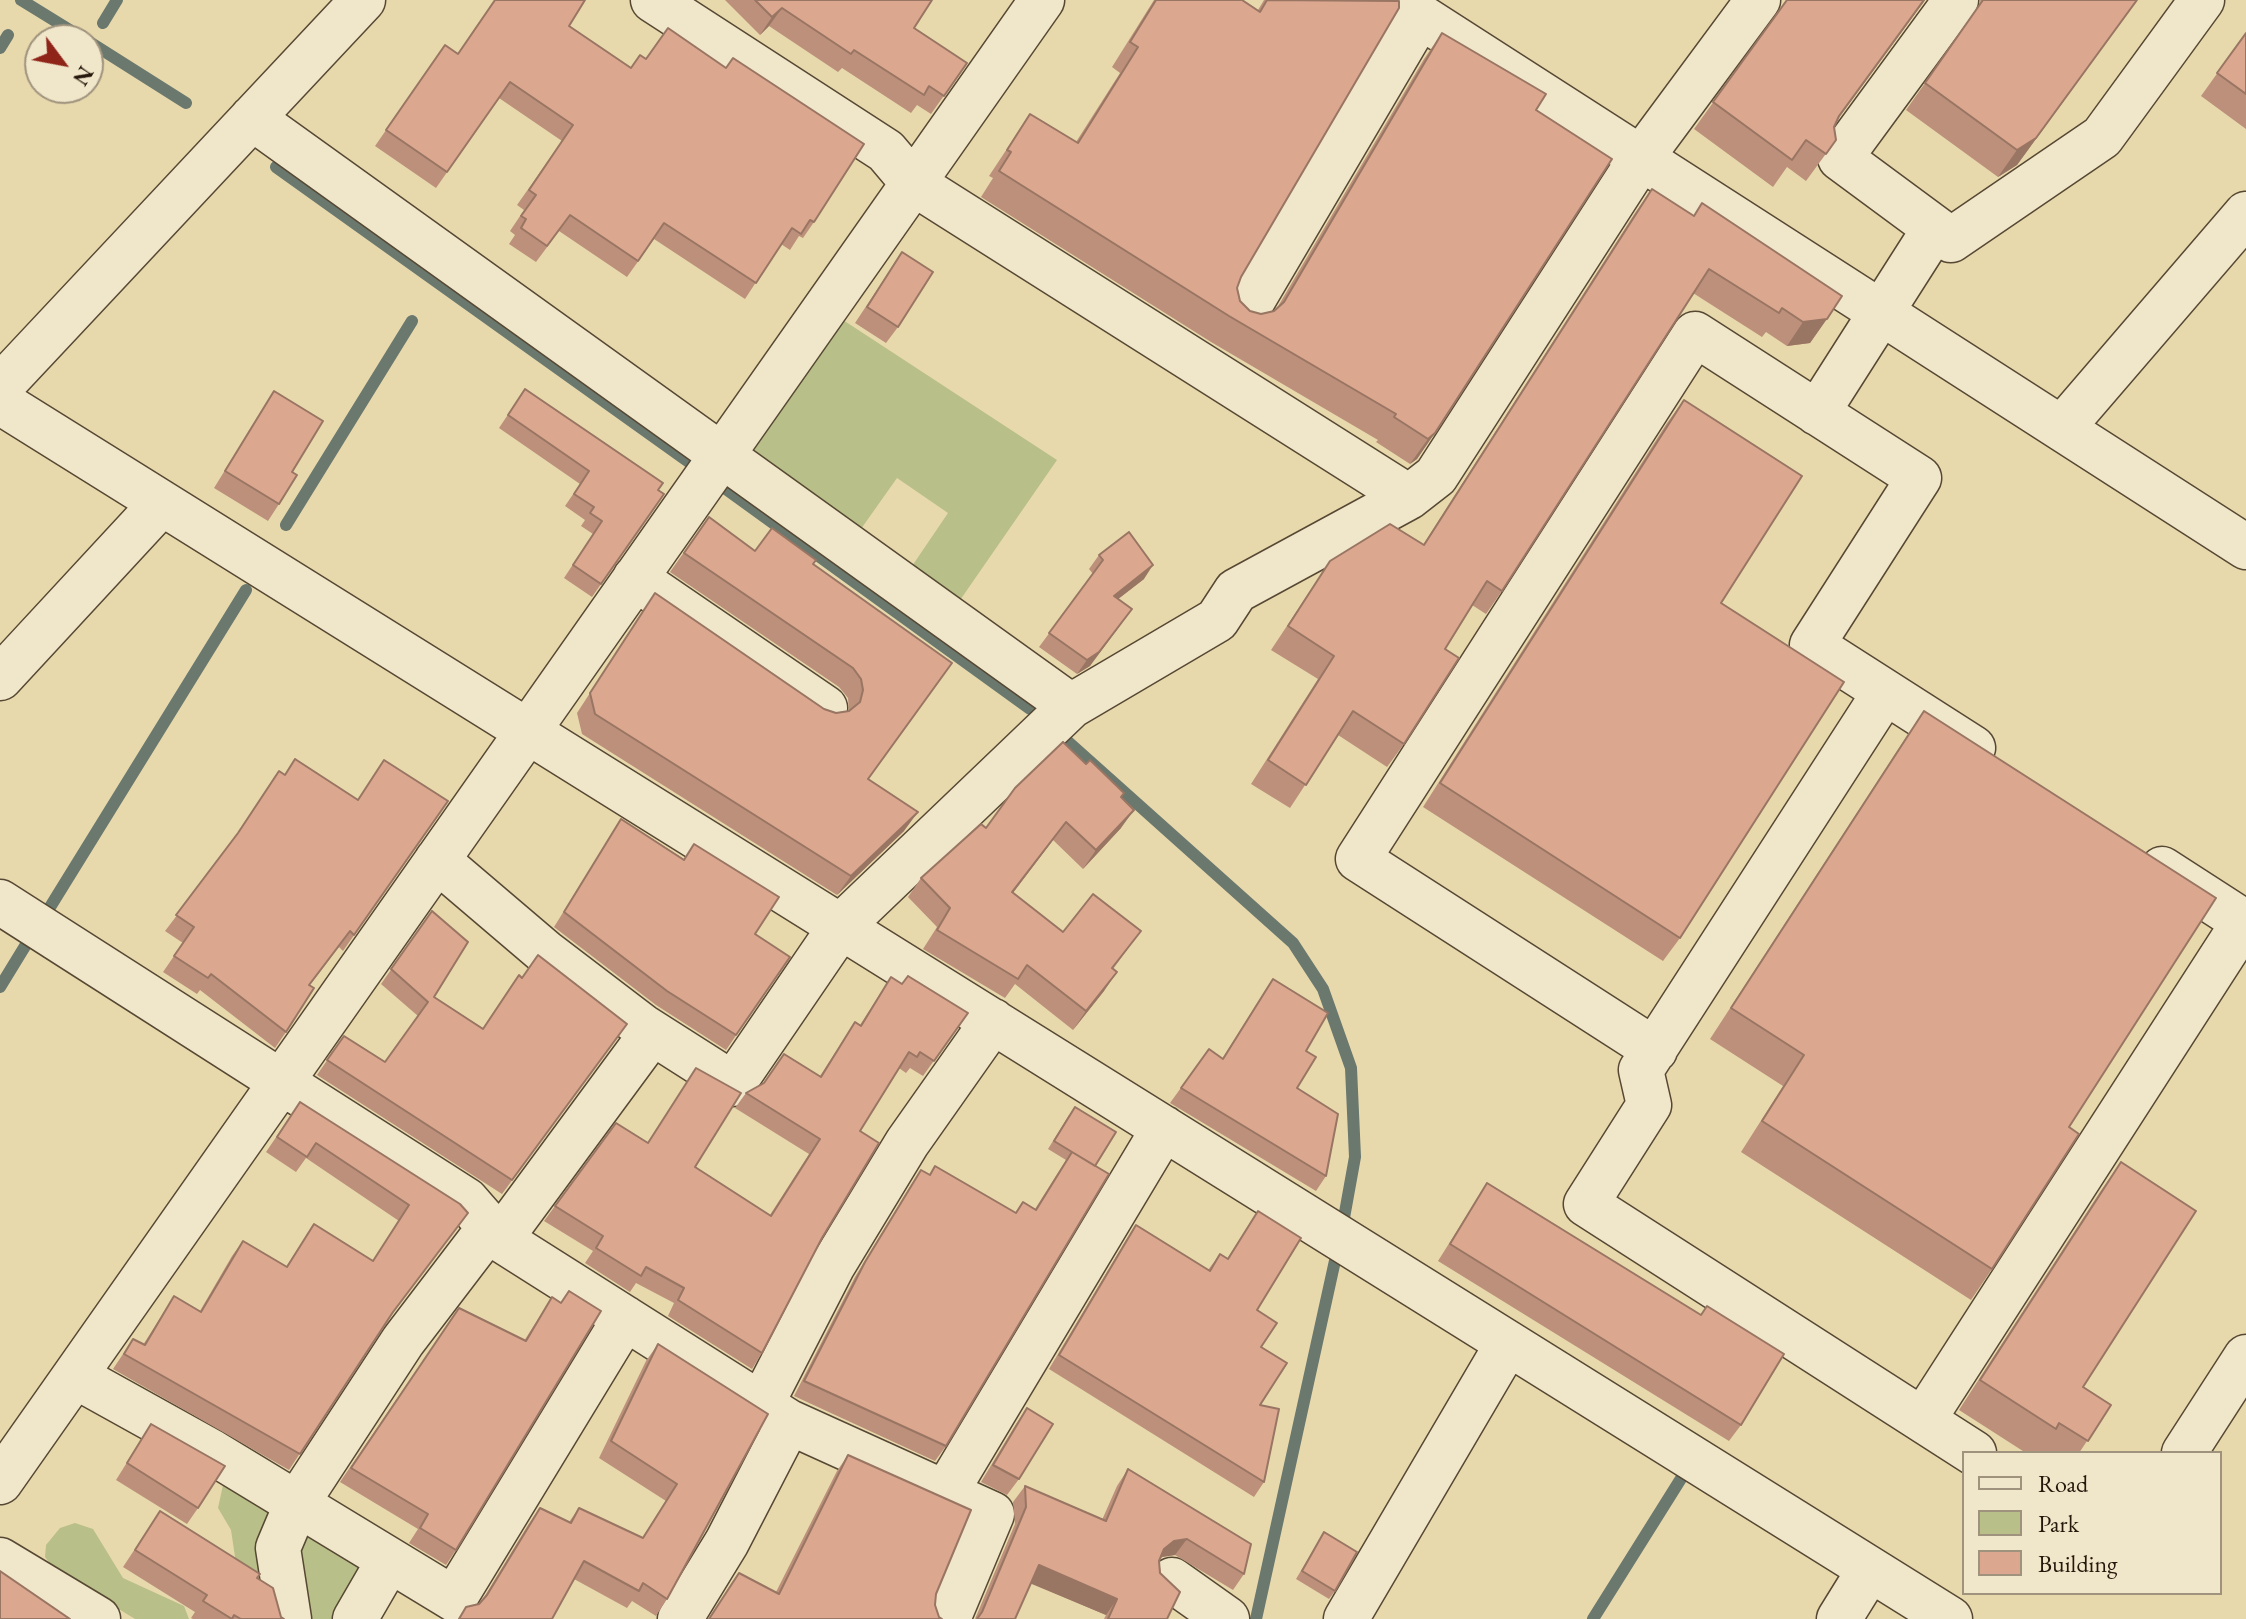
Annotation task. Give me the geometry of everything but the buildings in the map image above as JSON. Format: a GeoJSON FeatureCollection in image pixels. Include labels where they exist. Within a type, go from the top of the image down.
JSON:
{"type":"FeatureCollection","features":[{"type":"Feature","properties":{"kind":"street"},"geometry":{"type":"LineString","coordinates":[[0,387],[363,0]]}},
{"type":"Feature","properties":{"kind":"street"},"geometry":{"type":"LineString","coordinates":[[653,0],[886,151],[913,183],[1409,497]]}},
{"type":"Feature","properties":{"kind":"street"},"geometry":{"type":"LineString","coordinates":[[1,1479],[1042,0]]}},
{"type":"Feature","properties":{"kind":"street"},"geometry":{"type":"LineString","coordinates":[[437,860],[545,952],[652,1033],[733,1084],[841,926],[1071,706],[1217,620],[1236,591],[1409,497],[1436,476],[1641,158],[1758,0]]}},
{"type":"Feature","properties":{"kind":"street"},"geometry":{"type":"LineString","coordinates":[[1956,0],[1840,158],[1951,240],[2102,137],[2202,0]]}},
{"type":"Feature","properties":{"kind":"street"},"geometry":{"type":"LineString","coordinates":[[1244,315],[1407,5],[2246,547]]}},
{"type":"Feature","properties":{"kind":"street"},"geometry":{"type":"LineString","coordinates":[[252,118],[1071,706]]}},
{"type":"Feature","properties":{"kind":"street"},"geometry":{"type":"LineString","coordinates":[[2062,428],[2246,214]]}},
{"type":"Feature","properties":{"kind":"street"},"geometry":{"type":"LineString","coordinates":[[1817,413],[1935,228]]}},
{"type":"Feature","properties":{"kind":"street"},"geometry":{"type":"LineString","coordinates":[[1655,1050],[1358,859],[1695,334],[1919,478],[1812,645],[2004,768]]}},
{"type":"Feature","properties":{"kind":"street"},"geometry":{"type":"LineString","coordinates":[[0,402],[1950,1619]]}},
{"type":"Feature","properties":{"kind":"street"},"geometry":{"type":"LineString","coordinates":[[0,678],[162,503]]}},
{"type":"Feature","properties":{"kind":"street"},"geometry":{"type":"LineString","coordinates":[[635,578],[825,708]]}},
{"type":"Feature","properties":{"kind":"street"},"geometry":{"type":"LineString","coordinates":[[1885,692],[1641,1070],[1649,1105],[1586,1204],[1971,1451]]}},
{"type":"Feature","properties":{"kind":"street"},"geometry":{"type":"LineString","coordinates":[[1923,1420],[2244,922],[2124,845]]}},
{"type":"Feature","properties":{"kind":"street"},"geometry":{"type":"LineString","coordinates":[[0,902],[466,1200],[495,1233],[775,1413],[992,1514],[948,1619]]}},
{"type":"Feature","properties":{"kind":"street"},"geometry":{"type":"LineString","coordinates":[[680,1619],[727,1542],[775,1413],[858,1224],[907,1143],[993,1021]]}},
{"type":"Feature","properties":{"kind":"street"},"geometry":{"type":"LineString","coordinates":[[289,1619],[278,1548],[297,1503],[403,1341],[495,1233],[652,1033]]}},
{"type":"Feature","properties":{"kind":"street"},"geometry":{"type":"LineString","coordinates":[[946,1492],[1164,1128]]}},
{"type":"Feature","properties":{"kind":"street"},"geometry":{"type":"LineString","coordinates":[[75,1376],[297,1503],[388,1562],[454,1599],[625,1318]]}},
{"type":"Feature","properties":{"kind":"street"},"geometry":{"type":"LineString","coordinates":[[1346,1619],[1508,1343]]}},
{"type":"Feature","properties":{"kind":"street"},"geometry":{"type":"LineString","coordinates":[[2185,1451],[2246,1357]]}},
{"type":"Feature","properties":{"kind":"street"},"geometry":{"type":"LineString","coordinates":[[0,1560],[98,1619]]}},
{"type":"Feature","properties":{"kind":"street"},"geometry":{"type":"LineString","coordinates":[[355,1619],[388,1562]]}},
{"type":"Feature","properties":{"kind":"street"},"geometry":{"type":"LineString","coordinates":[[1839,1619],[1870,1569]]}},
{"type":"Feature","properties":{"kind":"street"},"geometry":{"type":"LineString","coordinates":[[1172,1580],[1227,1619]]}},
{"type":"Feature","properties":{"kind":"green space"},"geometry":{"type":"Polygon","coordinates":[[[843,320],[1057,460],[956,606],[908,572],[948,513],[897,478],[856,536],[756,466],[754,448],[843,320]]]}},
{"type":"Feature","properties":{"kind":"green space"},"geometry":{"type":"Polygon","coordinates":[[[230,1480],[266,1503],[273,1519],[277,1594],[237,1570],[231,1530],[218,1508],[223,1485],[230,1480]]]}},
{"type":"Feature","properties":{"kind":"green space"},"geometry":{"type":"Polygon","coordinates":[[[75,1523],[93,1529],[123,1578],[184,1606],[189,1619],[135,1619],[54,1569],[45,1557],[46,1545],[60,1528],[75,1523]]]}},
{"type":"Feature","properties":{"kind":"green space"},"geometry":{"type":"Polygon","coordinates":[[[308,1528],[348,1554],[362,1570],[340,1619],[306,1619],[301,1612],[299,1532],[308,1528]]]}},
{"type":"Feature","properties":{"kind":"waterway"},"geometry":{"type":"LineString","coordinates":[[21,0],[60,24]]}},
{"type":"Feature","properties":{"kind":"waterway"},"geometry":{"type":"LineString","coordinates":[[103,23],[117,0]]}},
{"type":"Feature","properties":{"kind":"waterway"},"geometry":{"type":"LineString","coordinates":[[0,48],[8,35]]}},
{"type":"Feature","properties":{"kind":"waterway"},"geometry":{"type":"LineString","coordinates":[[104,51],[186,103]]}},
{"type":"Feature","properties":{"kind":"waterway"},"geometry":{"type":"LineString","coordinates":[[276,167],[689,462]]}},
{"type":"Feature","properties":{"kind":"waterway"},"geometry":{"type":"LineString","coordinates":[[286,525],[412,321]]}},
{"type":"Feature","properties":{"kind":"waterway"},"geometry":{"type":"LineString","coordinates":[[723,487],[1030,709]]}},
{"type":"Feature","properties":{"kind":"waterway"},"geometry":{"type":"LineString","coordinates":[[47,912],[246,590]]}},
{"type":"Feature","properties":{"kind":"waterway"},"geometry":{"type":"LineString","coordinates":[[1066,740],[1293,943],[1323,989],[1351,1068],[1355,1157],[1342,1229]]}},
{"type":"Feature","properties":{"kind":"waterway"},"geometry":{"type":"LineString","coordinates":[[0,987],[30,938]]}},
{"type":"Feature","properties":{"kind":"waterway"},"geometry":{"type":"LineString","coordinates":[[1256,1619],[1338,1247]]}},
{"type":"Feature","properties":{"kind":"waterway"},"geometry":{"type":"LineString","coordinates":[[1593,1619],[1682,1477]]}}]}
